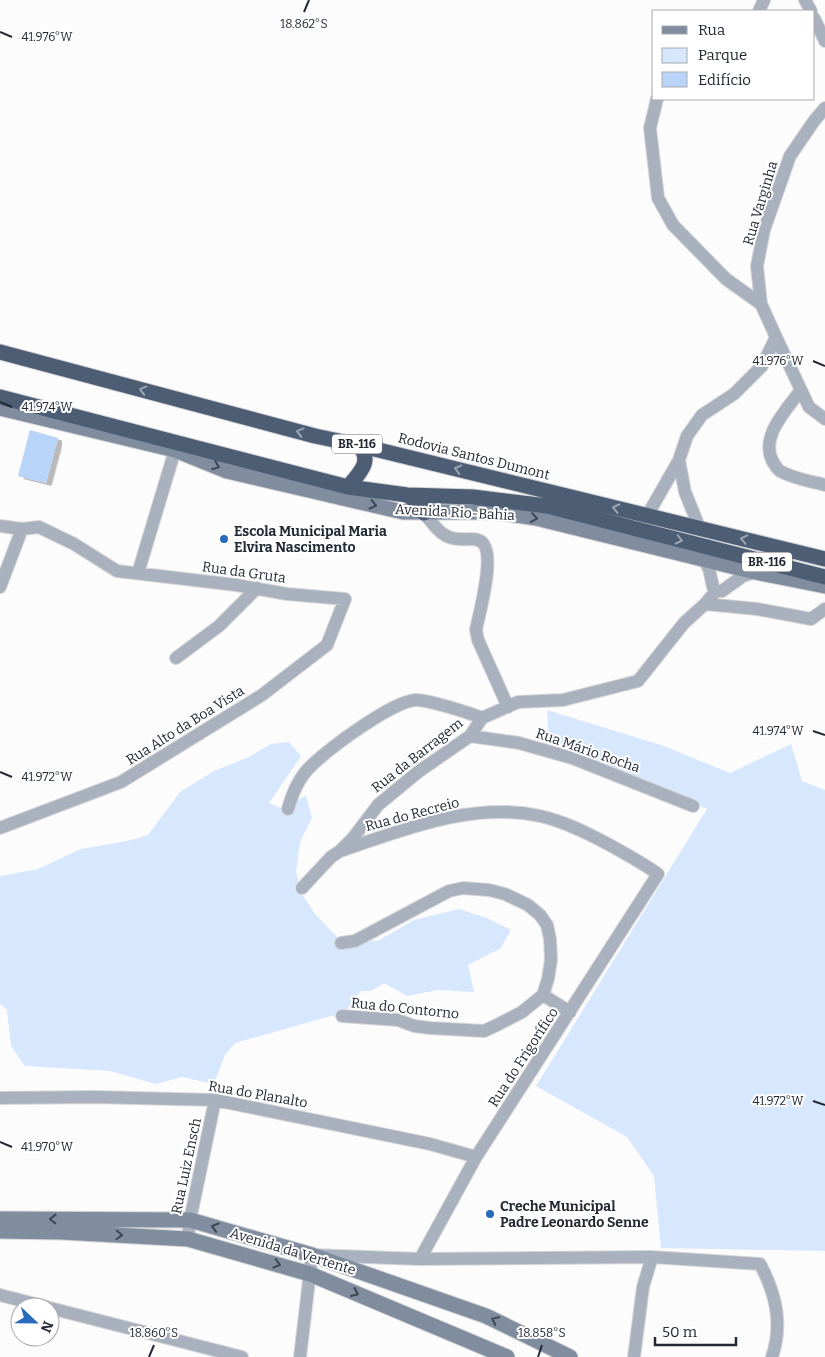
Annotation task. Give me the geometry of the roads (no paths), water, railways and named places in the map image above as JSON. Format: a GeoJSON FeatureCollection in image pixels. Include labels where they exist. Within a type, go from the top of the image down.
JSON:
{"type":"FeatureCollection","features":[{"type":"Feature","properties":{"kind":"highway","name":"Rodovia Santos Dumont"},"geometry":{"type":"LineString","coordinates":[[0,352],[315,436],[825,559]]}},
{"type":"Feature","properties":{"kind":"highway","name":"BR-116"},"geometry":{"type":"LineString","coordinates":[[0,397],[338,489],[407,495],[473,497],[547,506],[825,577]]}},
{"type":"Feature","properties":{"kind":"highway"},"geometry":{"type":"LineString","coordinates":[[338,489],[361,472],[366,461],[364,450],[358,445]]}},
{"type":"Feature","properties":{"kind":"highway"},"geometry":{"type":"LineString","coordinates":[[407,495],[420,504],[424,513]]}},
{"type":"Feature","properties":{"kind":"street"},"geometry":{"type":"LineString","coordinates":[[815,20],[825,41]]}},
{"type":"Feature","properties":{"kind":"street"},"geometry":{"type":"LineString","coordinates":[[657,100],[650,128],[658,198],[673,225],[726,279],[762,304]]}},
{"type":"Feature","properties":{"kind":"street","name":"Rua Varginha"},"geometry":{"type":"LineString","coordinates":[[825,108],[790,156],[764,230],[757,266],[762,304],[776,337],[809,407],[825,419]]}},
{"type":"Feature","properties":{"kind":"street"},"geometry":{"type":"LineString","coordinates":[[647,516],[679,460],[687,436],[702,415],[734,394],[762,366],[776,337]]}},
{"type":"Feature","properties":{"kind":"street"},"geometry":{"type":"LineString","coordinates":[[801,390],[783,413],[770,439],[769,449],[778,470],[794,478],[825,485]]}},
{"type":"Feature","properties":{"kind":"street","name":"Avenida Rio-Bahia"},"geometry":{"type":"LineString","coordinates":[[0,408],[175,450],[227,471],[338,489],[403,512],[494,512],[536,518],[755,572],[825,586]]}},
{"type":"Feature","properties":{"kind":"street"},"geometry":{"type":"LineString","coordinates":[[138,573],[175,450]]}},
{"type":"Feature","properties":{"kind":"street"},"geometry":{"type":"LineString","coordinates":[[679,460],[685,492],[700,529]]}},
{"type":"Feature","properties":{"kind":"street"},"geometry":{"type":"LineString","coordinates":[[424,513],[441,534],[457,540],[476,539],[483,542],[487,548],[489,562],[476,630],[478,640],[508,707]]}},
{"type":"Feature","properties":{"kind":"street","name":"Rua da Gruta"},"geometry":{"type":"LineString","coordinates":[[0,526],[22,530],[39,527],[74,544],[117,571],[257,588],[287,594],[345,598]]}},
{"type":"Feature","properties":{"kind":"street"},"geometry":{"type":"LineString","coordinates":[[0,587],[22,530]]}},
{"type":"Feature","properties":{"kind":"street"},"geometry":{"type":"LineString","coordinates":[[703,558],[709,569],[713,588],[716,591]]}},
{"type":"Feature","properties":{"kind":"street","name":"Rua da Barragem"},"geometry":{"type":"LineString","coordinates":[[302,888],[331,856],[340,851],[353,838],[378,805],[418,772],[470,736],[482,718],[518,702],[563,700],[638,681],[684,623],[716,591],[722,591],[743,576],[755,572]]}},
{"type":"Feature","properties":{"kind":"street"},"geometry":{"type":"LineString","coordinates":[[176,658],[219,626],[257,588]]}},
{"type":"Feature","properties":{"kind":"street","name":"Rua Alto da Boa Vista"},"geometry":{"type":"LineString","coordinates":[[0,828],[121,782],[262,696],[327,644],[345,598]]}},
{"type":"Feature","properties":{"kind":"street"},"geometry":{"type":"LineString","coordinates":[[705,604],[757,609],[811,618],[825,609]]}},
{"type":"Feature","properties":{"kind":"street"},"geometry":{"type":"LineString","coordinates":[[288,809],[290,799],[298,784],[311,766],[371,720],[403,703],[418,700],[482,718]]}},
{"type":"Feature","properties":{"kind":"street","name":"Rua Mário Rocha"},"geometry":{"type":"LineString","coordinates":[[470,736],[519,743],[572,758],[693,806]]}},
{"type":"Feature","properties":{"kind":"street","name":"Rua do Recreio"},"geometry":{"type":"LineString","coordinates":[[340,851],[424,824],[457,816],[491,812],[518,813],[539,816],[581,830],[639,860],[658,874]]}},
{"type":"Feature","properties":{"kind":"street","name":"Rua do Frigorífico"},"geometry":{"type":"LineString","coordinates":[[420,1259],[476,1157],[658,874]]}},
{"type":"Feature","properties":{"kind":"street"},"geometry":{"type":"LineString","coordinates":[[341,943],[355,941],[449,891],[463,888],[497,892],[528,905],[540,915],[547,925],[551,960],[543,995],[570,1012]]}},
{"type":"Feature","properties":{"kind":"street","name":"Rua do Contorno"},"geometry":{"type":"LineString","coordinates":[[342,1016],[398,1020],[414,1026],[430,1028],[484,1031],[498,1026],[522,1012],[543,995]]}},
{"type":"Feature","properties":{"kind":"street","name":"Rua do Planalto"},"geometry":{"type":"LineString","coordinates":[[0,1098],[95,1097],[215,1100],[430,1144],[476,1157]]}},
{"type":"Feature","properties":{"kind":"street","name":"Rua Luiz Ensch"},"geometry":{"type":"LineString","coordinates":[[188,1239],[190,1220],[215,1100]]}},
{"type":"Feature","properties":{"kind":"street","name":"Avenida da Vertente"},"geometry":{"type":"LineString","coordinates":[[0,1219],[190,1220],[312,1255],[486,1316],[570,1357]]}},
{"type":"Feature","properties":{"kind":"street","name":"Avenida da Vertente"},"geometry":{"type":"LineString","coordinates":[[0,1232],[61,1232],[188,1239],[310,1274],[507,1357]]}},
{"type":"Feature","properties":{"kind":"street"},"geometry":{"type":"LineString","coordinates":[[300,1357],[312,1255],[420,1259],[652,1257],[760,1264],[768,1279],[777,1309],[777,1343],[772,1357]]}},
{"type":"Feature","properties":{"kind":"street"},"geometry":{"type":"LineString","coordinates":[[634,1357],[644,1287],[652,1257]]}},
{"type":"Feature","properties":{"kind":"street"},"geometry":{"type":"LineString","coordinates":[[60,1310],[242,1357]]}},
{"type":"Feature","properties":{"kind":"place","name":"Escola Municipal Maria Elvira Nascimento"},"geometry":{"type":"Point","coordinates":[224,539]}},
{"type":"Feature","properties":{"kind":"place","name":"Creche Municipal Padre Leonardo Senne"},"geometry":{"type":"Point","coordinates":[490,1214]}}]}
